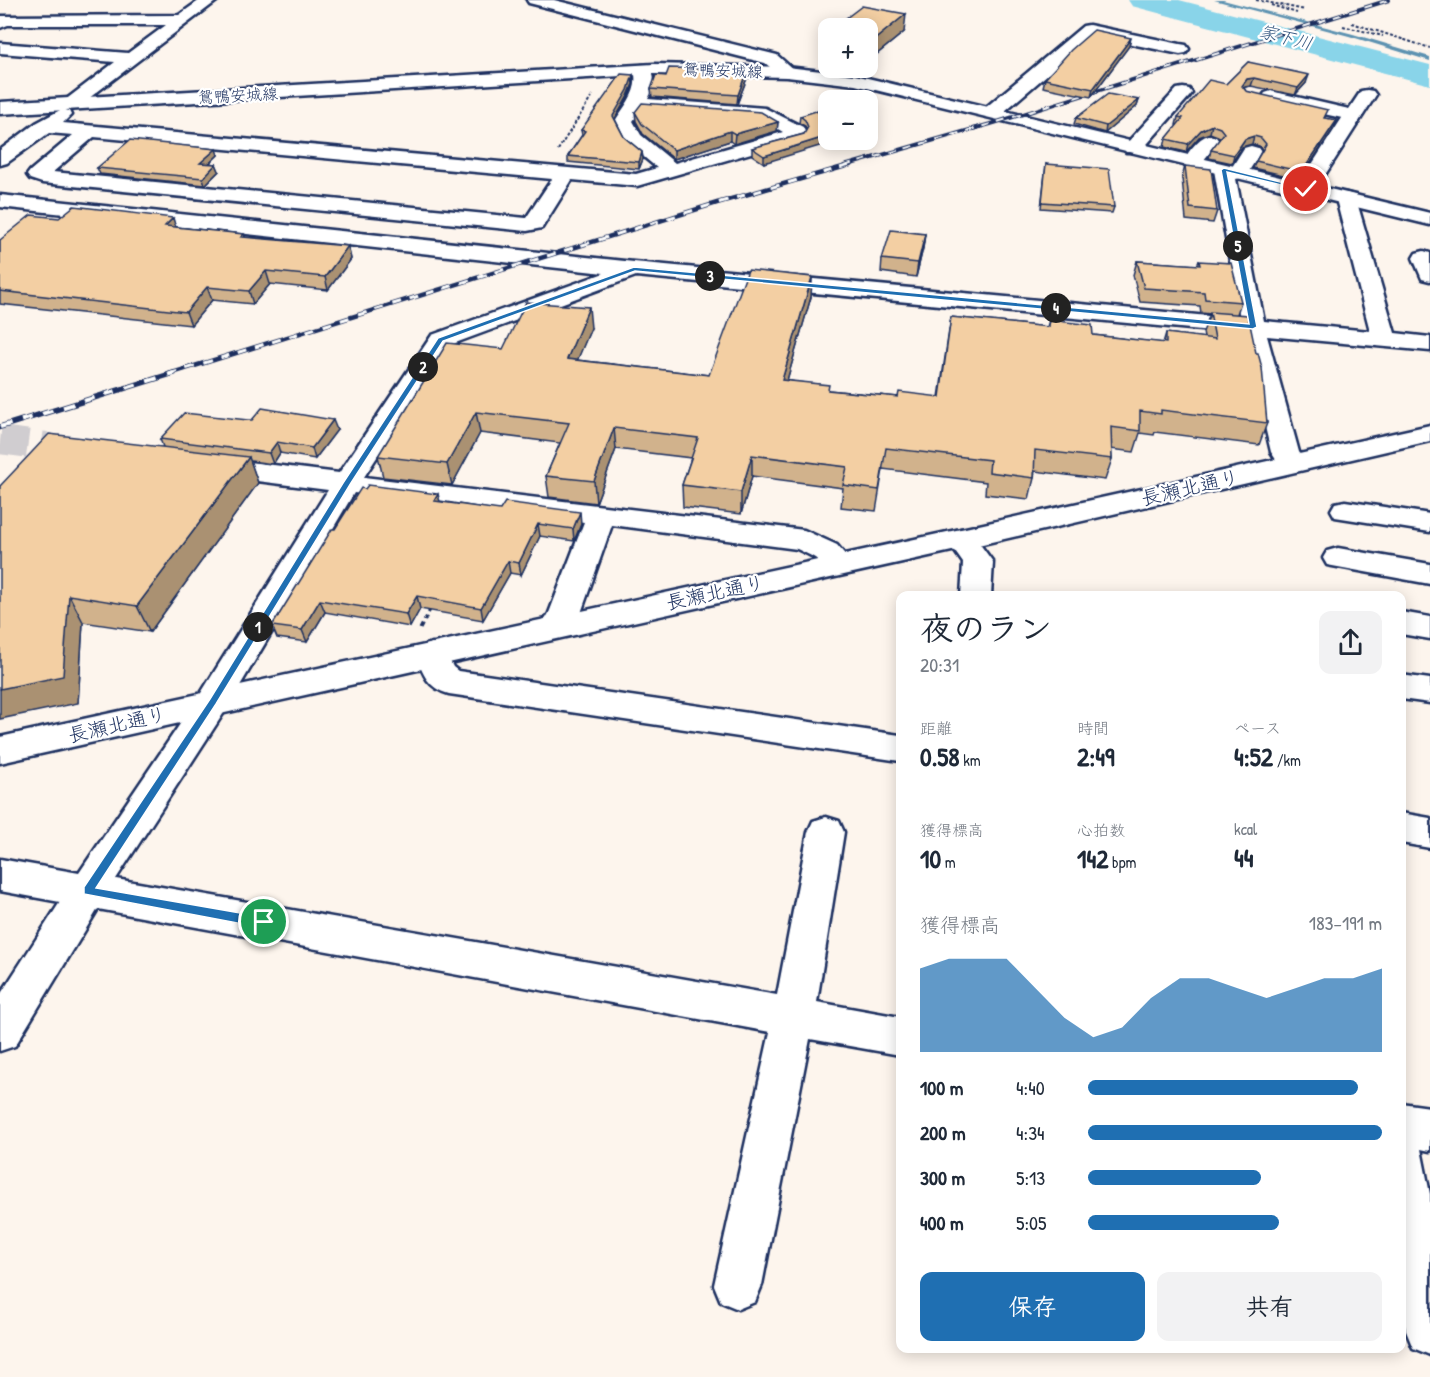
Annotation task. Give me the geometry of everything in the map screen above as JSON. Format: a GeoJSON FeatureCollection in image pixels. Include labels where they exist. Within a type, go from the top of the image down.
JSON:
{"type":"FeatureCollection","features":[{"type":"Feature","properties":{"kind":"street"},"geometry":{"type":"LineString","coordinates":[[0,159],[77,104],[131,58],[210,0]]}},
{"type":"Feature","properties":{"kind":"street"},"geometry":{"type":"LineString","coordinates":[[535,0],[771,59],[787,72]]}},
{"type":"Feature","properties":{"kind":"street"},"geometry":{"type":"LineString","coordinates":[[0,23],[5,20],[182,20]]}},
{"type":"Feature","properties":{"kind":"street"},"geometry":{"type":"LineString","coordinates":[[992,112],[1089,30],[1180,49]]}},
{"type":"Feature","properties":{"kind":"street"},"geometry":{"type":"LineString","coordinates":[[0,48],[131,58]]}},
{"type":"Feature","properties":{"kind":"street","name":"鴛鴨安城線"},"geometry":{"type":"LineString","coordinates":[[0,108],[643,70],[727,69],[787,72],[855,80],[1430,219]]}},
{"type":"Feature","properties":{"kind":"street"},"geometry":{"type":"LineString","coordinates":[[643,70],[646,77],[645,89],[624,121],[633,138],[673,171]]}},
{"type":"Feature","properties":{"kind":"street"},"geometry":{"type":"LineString","coordinates":[[1133,148],[1183,93]]}},
{"type":"Feature","properties":{"kind":"street"},"geometry":{"type":"LineString","coordinates":[[1251,93],[1352,115]]}},
{"type":"Feature","properties":{"kind":"street"},"geometry":{"type":"LineString","coordinates":[[1306,189],[1367,95]]}},
{"type":"Feature","properties":{"kind":"street"},"geometry":{"type":"LineString","coordinates":[[43,127],[637,180],[796,134],[796,131],[765,114],[634,104]]}},
{"type":"Feature","properties":{"kind":"street"},"geometry":{"type":"LineString","coordinates":[[90,131],[37,175],[527,225],[534,223],[555,172]]}},
{"type":"Feature","properties":{"kind":"street"},"geometry":{"type":"LineString","coordinates":[[1192,162],[1209,141]]}},
{"type":"Feature","properties":{"kind":"street"},"geometry":{"type":"LineString","coordinates":[[1251,152],[1231,172],[1253,327],[1285,452],[1292,463]]}},
{"type":"Feature","properties":{"kind":"street"},"geometry":{"type":"LineString","coordinates":[[1346,199],[1385,340]]}},
{"type":"Feature","properties":{"kind":"street"},"geometry":{"type":"LineString","coordinates":[[0,201],[524,255],[634,269],[1430,344]]}},
{"type":"Feature","properties":{"kind":"street"},"geometry":{"type":"LineString","coordinates":[[18,227],[44,206]]}},
{"type":"Feature","properties":{"kind":"street"},"geometry":{"type":"LineString","coordinates":[[0,1032],[88,891],[213,702],[347,483],[441,340],[634,269]]}},
{"type":"Feature","properties":{"kind":"street","name":"長瀬北通り"},"geometry":{"type":"LineString","coordinates":[[0,750],[213,702],[423,646],[557,627],[1430,433]]}},
{"type":"Feature","properties":{"kind":"street"},"geometry":{"type":"LineString","coordinates":[[185,463],[804,540],[827,552],[839,565]]}},
{"type":"Feature","properties":{"kind":"street"},"geometry":{"type":"LineString","coordinates":[[1345,510],[1430,523]]}},
{"type":"Feature","properties":{"kind":"street"},"geometry":{"type":"LineString","coordinates":[[557,627],[565,613],[601,515]]}},
{"type":"Feature","properties":{"kind":"street"},"geometry":{"type":"LineString","coordinates":[[961,539],[978,562],[976,591]]}},
{"type":"Feature","properties":{"kind":"street"},"geometry":{"type":"LineString","coordinates":[[1338,558],[1430,574]]}},
{"type":"Feature","properties":{"kind":"street"},"geometry":{"type":"LineString","coordinates":[[1406,624],[1430,628]]}},
{"type":"Feature","properties":{"kind":"street"},"geometry":{"type":"LineString","coordinates":[[423,646],[439,674],[449,682],[896,747]]}},
{"type":"Feature","properties":{"kind":"street"},"geometry":{"type":"LineString","coordinates":[[1406,688],[1430,691]]}},
{"type":"Feature","properties":{"kind":"street"},"geometry":{"type":"LineString","coordinates":[[1406,829],[1430,833]]}},
{"type":"Feature","properties":{"kind":"street"},"geometry":{"type":"LineString","coordinates":[[738,1285],[794,1017],[826,832]]}},
{"type":"Feature","properties":{"kind":"street"},"geometry":{"type":"LineString","coordinates":[[0,875],[896,1035]]}},
{"type":"Feature","properties":{"kind":"street"},"geometry":{"type":"LineString","coordinates":[[1406,1126],[1430,1129]]}},
{"type":"Feature","properties":{"kind":"street"},"geometry":{"type":"LineString","coordinates":[[1406,1186],[1430,1331]]}},
{"type":"Feature","properties":{"kind":"path"},"geometry":{"type":"LineString","coordinates":[[1255,0],[1305,10]]}},
{"type":"Feature","properties":{"kind":"path"},"geometry":{"type":"LineString","coordinates":[[1255,0],[1297,13]]}},
{"type":"Feature","properties":{"kind":"path"},"geometry":{"type":"LineString","coordinates":[[1353,23],[1395,38]]}},
{"type":"Feature","properties":{"kind":"path"},"geometry":{"type":"LineString","coordinates":[[1343,26],[1430,48]]}},
{"type":"Feature","properties":{"kind":"path"},"geometry":{"type":"LineString","coordinates":[[555,172],[607,72]]}},
{"type":"Feature","properties":{"kind":"path"},"geometry":{"type":"LineString","coordinates":[[423,646],[438,596]]}},
{"type":"Feature","properties":{"kind":"building"},"geometry":{"type":"Polygon","coordinates":[[[862,6],[906,14],[878,37],[878,18],[846,18],[862,6]]]}},
{"type":"Feature","properties":{"kind":"building"},"geometry":{"type":"Polygon","coordinates":[[[1094,30],[1131,38],[1093,89],[1045,79],[1071,50],[1094,30]]]}},
{"type":"Feature","properties":{"kind":"building"},"geometry":{"type":"Polygon","coordinates":[[[1248,62],[1309,75],[1298,88],[1254,78],[1247,79],[1242,86],[1246,91],[1328,110],[1324,118],[1337,120],[1302,172],[1256,161],[1266,144],[1261,138],[1254,136],[1245,139],[1234,155],[1211,150],[1224,133],[1220,128],[1212,125],[1201,130],[1188,144],[1166,139],[1183,118],[1178,117],[1209,80],[1226,84],[1248,62]]]}},
{"type":"Feature","properties":{"kind":"building"},"geometry":{"type":"Polygon","coordinates":[[[669,68],[747,70],[738,95],[651,89],[656,75],[666,76],[669,68]]]}},
{"type":"Feature","properties":{"kind":"building"},"geometry":{"type":"Polygon","coordinates":[[[621,74],[633,75],[628,90],[613,116],[624,137],[642,152],[639,162],[568,156],[585,131],[581,130],[621,74]]]}},
{"type":"Feature","properties":{"kind":"building"},"geometry":{"type":"Polygon","coordinates":[[[1108,94],[1139,100],[1106,126],[1076,118],[1108,94]]]}},
{"type":"Feature","properties":{"kind":"building"},"geometry":{"type":"Polygon","coordinates":[[[642,103],[761,112],[778,122],[735,134],[730,131],[674,150],[642,124],[635,112],[642,103]]]}},
{"type":"Feature","properties":{"kind":"building"},"geometry":{"type":"Polygon","coordinates":[[[818,112],[818,139],[764,156],[752,148],[804,134],[808,127],[800,116],[818,112]]]}},
{"type":"Feature","properties":{"kind":"building"},"geometry":{"type":"Polygon","coordinates":[[[130,140],[216,149],[200,163],[216,164],[203,178],[97,168],[130,140]]]}},
{"type":"Feature","properties":{"kind":"building"},"geometry":{"type":"Polygon","coordinates":[[[1046,164],[1109,169],[1114,207],[1042,202],[1046,164]]]}},
{"type":"Feature","properties":{"kind":"building"},"geometry":{"type":"Polygon","coordinates":[[[1185,166],[1211,169],[1217,211],[1190,208],[1185,166]]]}},
{"type":"Feature","properties":{"kind":"building"},"geometry":{"type":"Polygon","coordinates":[[[74,206],[173,218],[165,226],[244,234],[241,237],[348,246],[325,277],[266,271],[249,291],[207,287],[186,312],[0,291],[0,240],[31,215],[59,218],[74,206]]]}},
{"type":"Feature","properties":{"kind":"building"},"geometry":{"type":"Polygon","coordinates":[[[891,230],[925,234],[918,263],[882,259],[891,230]]]}},
{"type":"Feature","properties":{"kind":"building"},"geometry":{"type":"Polygon","coordinates":[[[1137,261],[1200,265],[1199,261],[1231,263],[1241,302],[1205,299],[1204,292],[1144,288],[1137,261]]]}},
{"type":"Feature","properties":{"kind":"building"},"geometry":{"type":"Polygon","coordinates":[[[748,270],[812,277],[782,380],[829,385],[828,390],[898,397],[899,392],[940,397],[951,317],[1049,327],[1049,320],[1092,325],[1093,335],[1166,343],[1166,333],[1215,339],[1210,312],[1248,315],[1256,353],[1258,353],[1262,368],[1267,423],[1161,410],[1161,414],[1140,411],[1140,431],[1111,427],[1112,459],[1035,450],[1034,478],[989,472],[990,460],[886,448],[879,490],[843,485],[847,467],[752,455],[741,492],[682,485],[698,438],[614,428],[594,481],[546,476],[569,423],[476,412],[447,464],[378,456],[447,343],[503,349],[526,302],[589,307],[567,359],[709,375],[748,270]]]}},
{"type":"Feature","properties":{"kind":"building"},"geometry":{"type":"Polygon","coordinates":[[[262,408],[333,420],[312,448],[277,442],[269,453],[160,439],[184,413],[252,420],[262,408]]]}},
{"type":"Feature","properties":{"kind":"building"},"geometry":{"type":"Polygon","coordinates":[[[49,434],[249,457],[137,606],[69,595],[63,676],[0,689],[0,486],[49,434]]]}},
{"type":"Feature","properties":{"kind":"building"},"geometry":{"type":"Polygon","coordinates":[[[368,485],[438,494],[434,501],[500,510],[505,502],[580,512],[573,529],[538,524],[519,563],[508,561],[481,608],[417,596],[406,614],[320,600],[302,630],[272,626],[332,529],[335,529],[361,488],[365,489],[368,485]]]}},
{"type":"Feature","properties":{"kind":"waterway","name":"家下川"},"geometry":{"type":"LineString","coordinates":[[1142,0],[1226,20],[1430,75]]}},
{"type":"Feature","properties":{"kind":"waterway"},"geometry":{"type":"LineString","coordinates":[[1217,0],[1351,35],[1430,59]]}},
{"type":"Feature","properties":{"kind":"tunnel"},"geometry":{"type":"LineString","coordinates":[[0,440],[46,446]]}},
{"type":"Feature","properties":{"kind":"railway"},"geometry":{"type":"LineString","coordinates":[[844,166],[994,123],[1389,0]]}},
{"type":"Feature","properties":{"kind":"railway"},"geometry":{"type":"LineString","coordinates":[[169,374],[717,203],[850,165]]}},
{"type":"Feature","properties":{"kind":"railway"},"geometry":{"type":"LineString","coordinates":[[0,427],[174,373]]}},
{"type":"Feature","properties":{"kind":"route"},"geometry":{"type":"LineString","coordinates":[[264,922],[88,891],[213,702],[347,483],[441,340],[634,269],[1253,327],[1224,170],[1306,189]]}}]}
